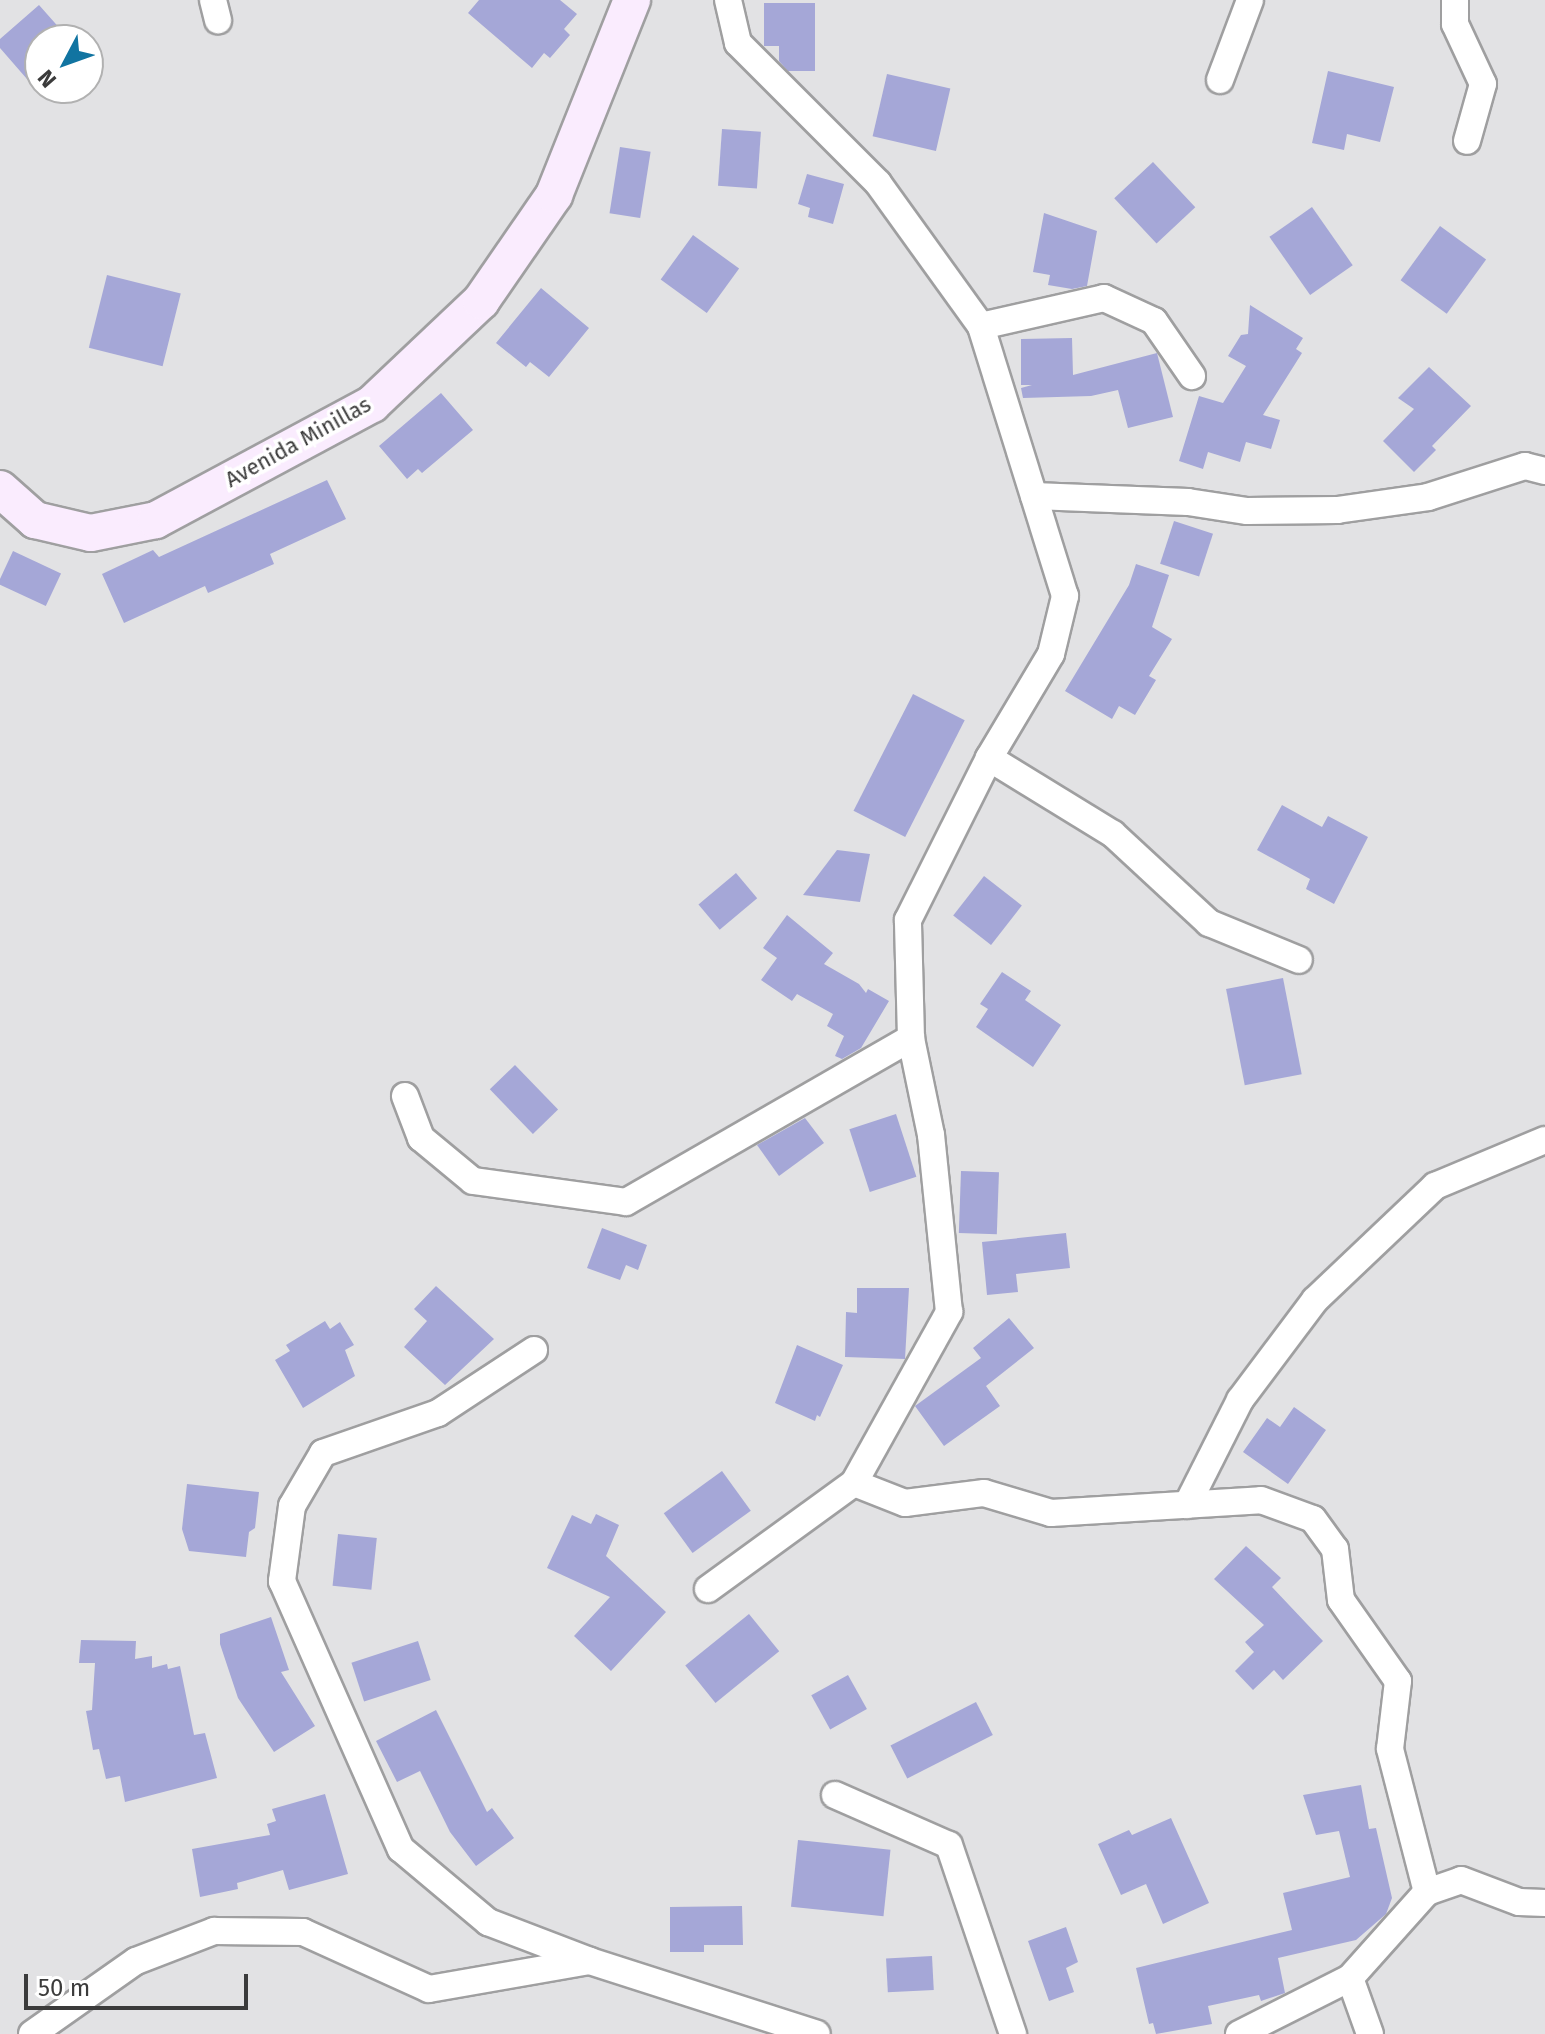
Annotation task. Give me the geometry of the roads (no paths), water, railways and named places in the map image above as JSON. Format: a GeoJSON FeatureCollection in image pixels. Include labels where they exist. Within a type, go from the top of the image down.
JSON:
{"type":"FeatureCollection","features":[{"type":"Feature","properties":{"kind":"street","name":"Avenida Minillas"},"geometry":{"type":"LineString","coordinates":[[0,489],[35,520],[91,533],[156,520],[372,404],[481,301],[554,195],[632,0]]}},
{"type":"Feature","properties":{"kind":"street"},"geometry":{"type":"LineString","coordinates":[[708,1589],[854,1483],[949,1312],[931,1135],[911,1038],[908,920],[989,758],[1051,654],[1065,596],[981,326],[878,183],[738,43],[728,0]]}},
{"type":"Feature","properties":{"kind":"street"},"geometry":{"type":"LineString","coordinates":[[1220,80],[1250,0]]}},
{"type":"Feature","properties":{"kind":"street"},"geometry":{"type":"LineString","coordinates":[[1455,0],[1455,24],[1483,84],[1467,141]]}},
{"type":"Feature","properties":{"kind":"street"},"geometry":{"type":"LineString","coordinates":[[981,326],[1104,298],[1154,321],[1192,376]]}},
{"type":"Feature","properties":{"kind":"street"},"geometry":{"type":"LineString","coordinates":[[1034,496],[1188,502],[1247,511],[1337,510],[1428,497],[1525,466],[1545,471]]}},
{"type":"Feature","properties":{"kind":"street"},"geometry":{"type":"LineString","coordinates":[[989,758],[1113,834],[1209,923],[1299,960]]}},
{"type":"Feature","properties":{"kind":"street"},"geometry":{"type":"LineString","coordinates":[[405,1096],[421,1138],[473,1181],[626,1202],[911,1038]]}},
{"type":"Feature","properties":{"kind":"street"},"geometry":{"type":"LineString","coordinates":[[1187,1505],[1240,1400],[1315,1300],[1435,1186],[1545,1140]]}},
{"type":"Feature","properties":{"kind":"street"},"geometry":{"type":"LineString","coordinates":[[534,1350],[438,1413],[323,1453],[292,1506],[282,1581],[401,1849],[488,1922],[590,1961],[817,2034]]}},
{"type":"Feature","properties":{"kind":"street"},"geometry":{"type":"LineString","coordinates":[[854,1483],[905,1503],[984,1493],[1051,1513],[1261,1500],[1313,1519],[1335,1549],[1341,1600],[1398,1681],[1390,1749],[1427,1892]]}},
{"type":"Feature","properties":{"kind":"street"},"geometry":{"type":"LineString","coordinates":[[835,1795],[949,1845],[1013,2034]]}},
{"type":"Feature","properties":{"kind":"street"},"geometry":{"type":"LineString","coordinates":[[1239,2034],[1350,1978],[1427,1892],[1461,1880],[1519,1902],[1545,1903]]}},
{"type":"Feature","properties":{"kind":"street"},"geometry":{"type":"LineString","coordinates":[[32,2034],[136,1961],[214,1931],[303,1932],[429,1989],[590,1961]]}},
{"type":"Feature","properties":{"kind":"street"},"geometry":{"type":"LineString","coordinates":[[1350,1978],[1370,2034]]}}]}
